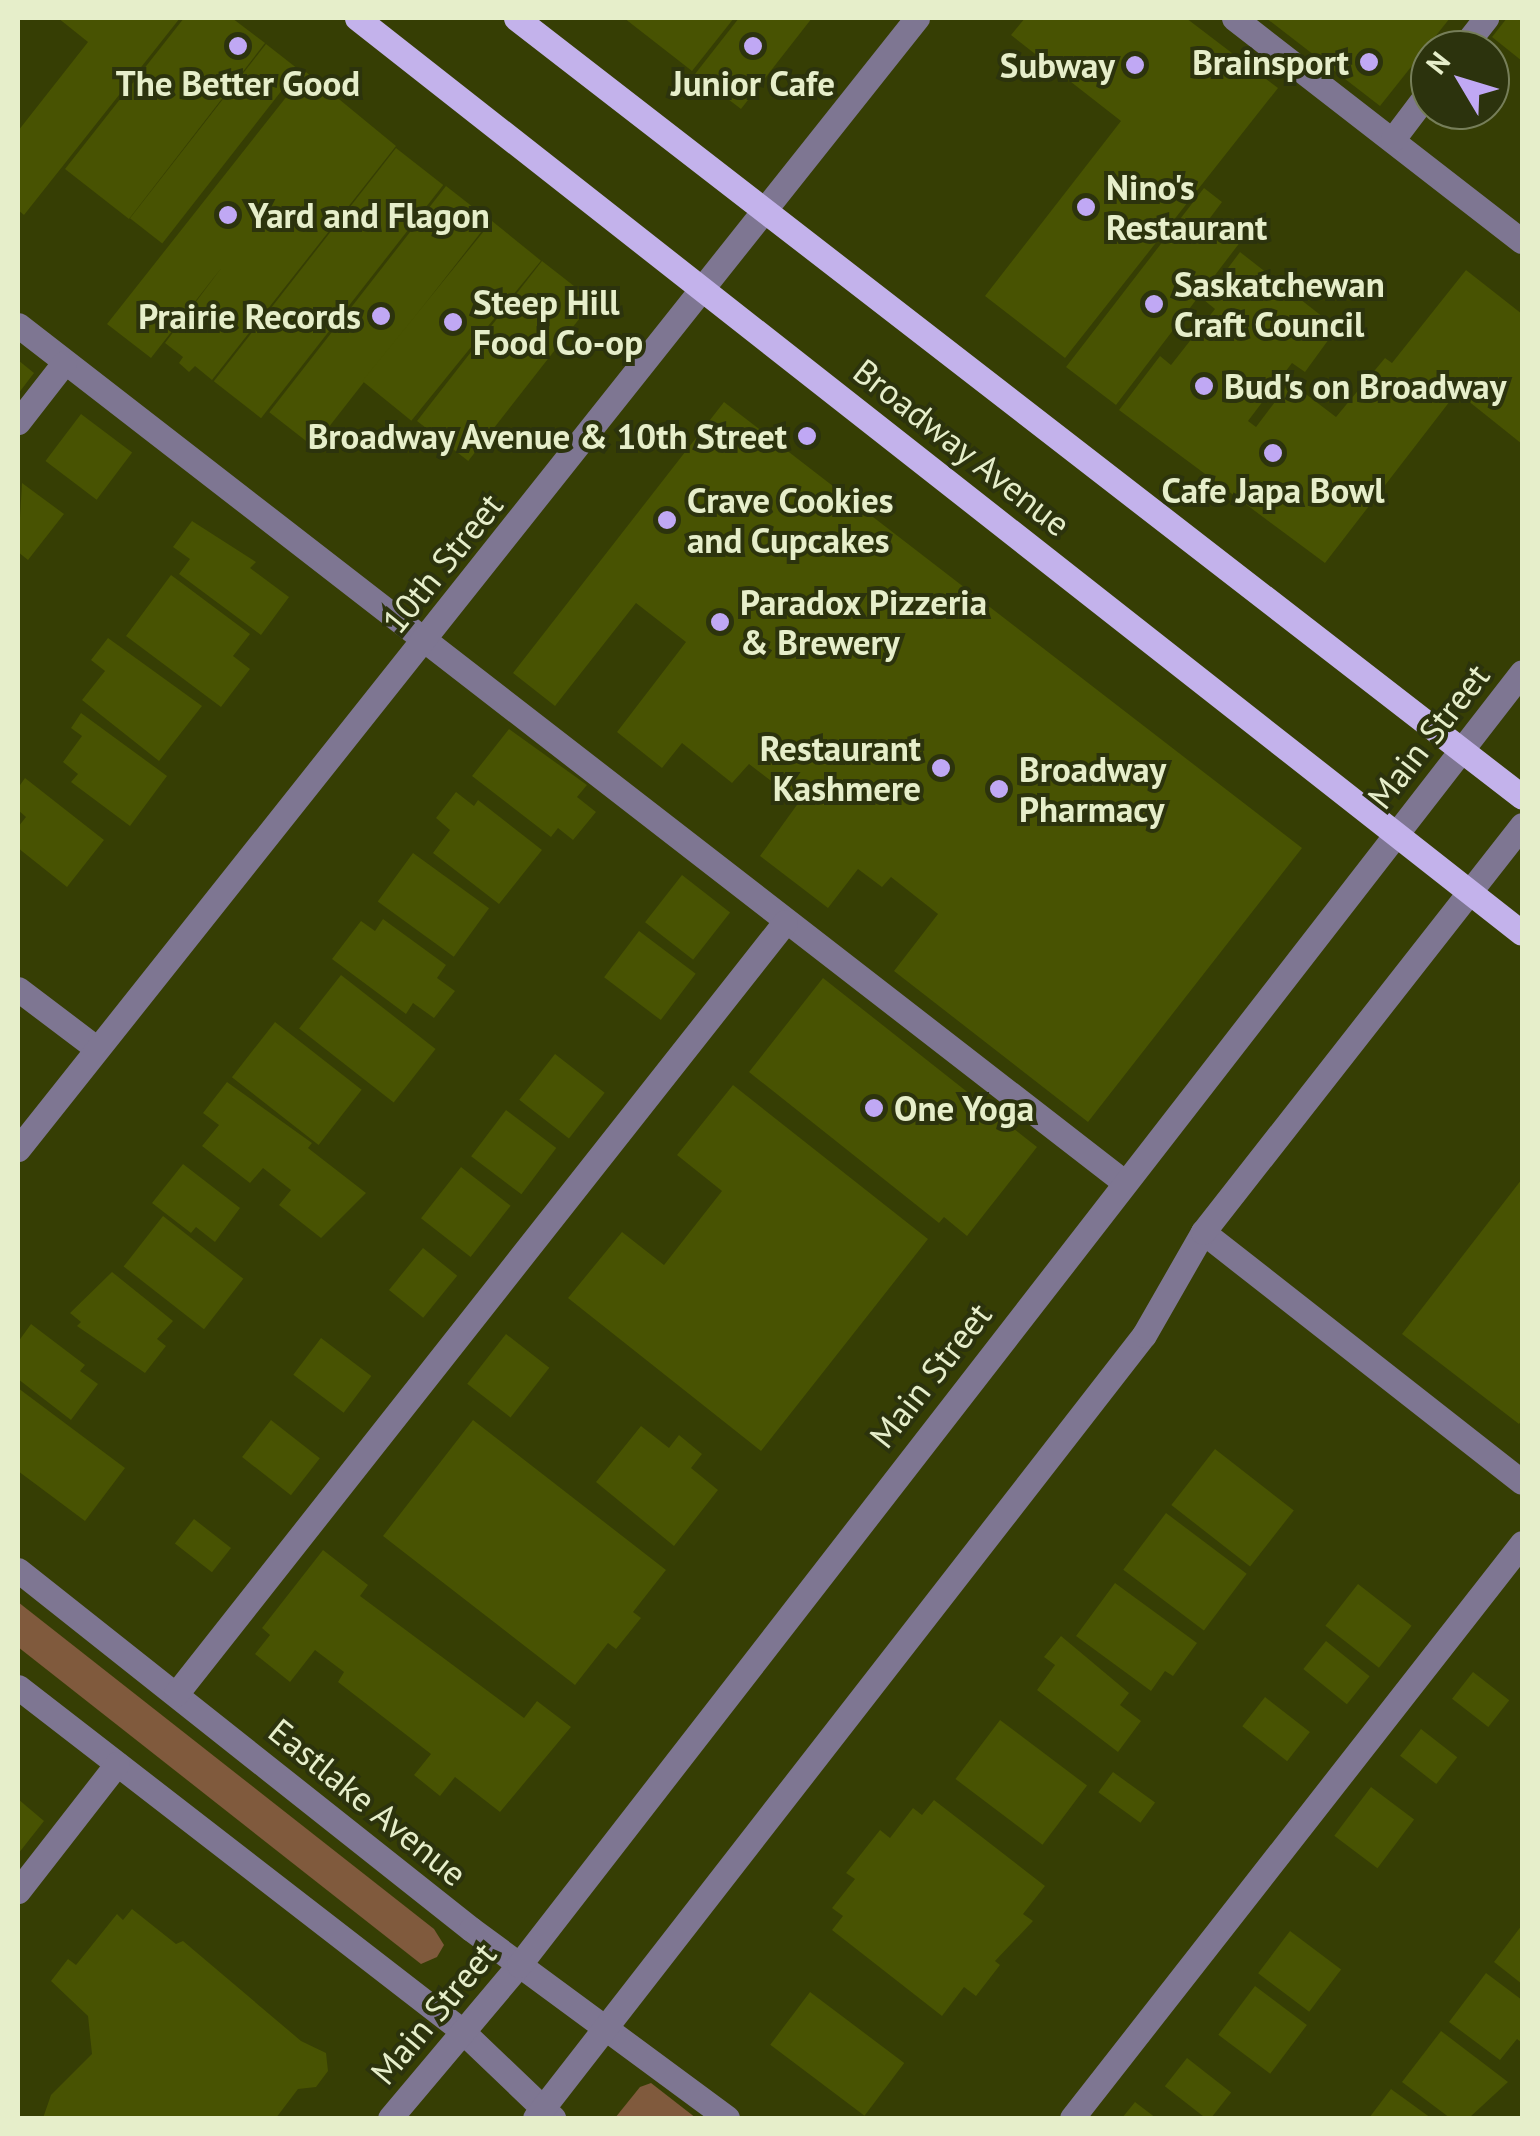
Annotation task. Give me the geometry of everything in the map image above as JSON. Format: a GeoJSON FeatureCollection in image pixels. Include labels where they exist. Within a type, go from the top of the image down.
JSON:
{"type":"FeatureCollection","features":[{"type":"Feature","properties":{"kind":"main road","name":"Broadway Avenue"},"geometry":{"type":"LineString","coordinates":[[357,18],[1522,934]]}},
{"type":"Feature","properties":{"kind":"main road","name":"Broadway Avenue"},"geometry":{"type":"LineString","coordinates":[[516,18],[1522,797]]}},
{"type":"Feature","properties":{"kind":"street","name":"10th Street"},"geometry":{"type":"LineString","coordinates":[[18,1149],[917,18]]}},
{"type":"Feature","properties":{"kind":"street"},"geometry":{"type":"LineString","coordinates":[[1234,18],[1522,242]]}},
{"type":"Feature","properties":{"kind":"street"},"geometry":{"type":"LineString","coordinates":[[1392,139],[1410,116]]}},
{"type":"Feature","properties":{"kind":"street"},"geometry":{"type":"LineString","coordinates":[[18,325],[1124,1182]]}},
{"type":"Feature","properties":{"kind":"street"},"geometry":{"type":"LineString","coordinates":[[18,422],[64,363]]}},
{"type":"Feature","properties":{"kind":"street","name":"Main Street"},"geometry":{"type":"LineString","coordinates":[[390,2118],[460,2029],[519,1965],[1522,672]]}},
{"type":"Feature","properties":{"kind":"street"},"geometry":{"type":"LineString","coordinates":[[18,1687],[460,2029],[543,2116],[608,2025],[1144,1335],[1204,1232],[1522,825]]}},
{"type":"Feature","properties":{"kind":"street"},"geometry":{"type":"LineString","coordinates":[[176,1694],[785,922]]}},
{"type":"Feature","properties":{"kind":"street"},"geometry":{"type":"LineString","coordinates":[[18,990],[96,1048]]}},
{"type":"Feature","properties":{"kind":"street"},"geometry":{"type":"LineString","coordinates":[[1204,1232],[1522,1482]]}},
{"type":"Feature","properties":{"kind":"street"},"geometry":{"type":"LineString","coordinates":[[1072,2118],[1522,1544]]}},
{"type":"Feature","properties":{"kind":"street","name":"Eastlake Avenue"},"geometry":{"type":"LineString","coordinates":[[18,1570],[519,1965],[608,2025],[727,2118]]}},
{"type":"Feature","properties":{"kind":"street"},"geometry":{"type":"LineString","coordinates":[[18,1891],[117,1764]]}},
{"type":"Feature","properties":{"kind":"shaded area"},"geometry":{"type":"Polygon","coordinates":[[[18,1602],[434,1929],[444,1945],[437,1957],[421,1964],[18,1647],[18,1602]]]}},
{"type":"Feature","properties":{"kind":"shaded area"},"geometry":{"type":"Polygon","coordinates":[[[651,2083],[696,2118],[615,2118],[640,2087],[651,2083]]]}},
{"type":"Feature","properties":{"kind":"building"},"geometry":{"type":"Polygon","coordinates":[[[58,18],[180,18],[24,215],[18,210],[18,131],[88,42],[58,18]]]}},
{"type":"Feature","properties":{"kind":"building"},"geometry":{"type":"Polygon","coordinates":[[[184,18],[232,18],[265,43],[129,219],[65,169],[184,18]]]}},
{"type":"Feature","properties":{"kind":"building"},"geometry":{"type":"Polygon","coordinates":[[[624,18],[734,18],[692,71],[624,18]]]}},
{"type":"Feature","properties":{"kind":"building","name":"Junior Cafe"},"geometry":{"type":"Polygon","coordinates":[[[739,18],[812,18],[741,109],[695,74],[739,18]]]}},
{"type":"Feature","properties":{"kind":"building"},"geometry":{"type":"Polygon","coordinates":[[[1025,18],[1186,18],[1278,88],[1065,358],[985,296],[1121,121],[1011,35],[1025,18]]]}},
{"type":"Feature","properties":{"kind":"building","name":"Brainsport"},"geometry":{"type":"Polygon","coordinates":[[[1266,18],[1450,18],[1440,30],[1410,30],[1410,68],[1380,106],[1266,18]]]}},
{"type":"Feature","properties":{"kind":"building"},"geometry":{"type":"Polygon","coordinates":[[[1507,18],[1522,18],[1522,61],[1510,51],[1510,30],[1498,30],[1507,18]]]}},
{"type":"Feature","properties":{"kind":"building"},"geometry":{"type":"Polygon","coordinates":[[[266,44],[298,69],[162,243],[130,218],[266,44]]]}},
{"type":"Feature","properties":{"kind":"building"},"geometry":{"type":"Polygon","coordinates":[[[306,72],[396,146],[212,380],[195,366],[189,372],[179,363],[183,357],[165,343],[222,267],[151,358],[107,324],[306,72]]]}},
{"type":"Feature","properties":{"kind":"building"},"geometry":{"type":"Polygon","coordinates":[[[396,148],[443,185],[261,418],[214,381],[396,148]]]}},
{"type":"Feature","properties":{"kind":"building","name":"Prairie Records"},"geometry":{"type":"Polygon","coordinates":[[[446,186],[490,220],[313,447],[269,412],[446,186]]]}},
{"type":"Feature","properties":{"kind":"building","name":"Saskatchewan Craft Council"},"geometry":{"type":"Polygon","coordinates":[[[1204,188],[1222,202],[1210,218],[1241,241],[1116,405],[1066,367],[1204,188]]]}},
{"type":"Feature","properties":{"kind":"building","name":"Steep Hill Food Co-op"},"geometry":{"type":"Polygon","coordinates":[[[492,221],[541,261],[411,421],[362,381],[492,221]]]}},
{"type":"Feature","properties":{"kind":"building"},"geometry":{"type":"Polygon","coordinates":[[[1240,252],[1337,328],[1305,372],[1292,363],[1248,421],[1256,427],[1290,382],[1336,417],[1385,358],[1392,363],[1466,270],[1522,314],[1522,444],[1457,392],[1325,563],[1119,410],[1160,356],[1171,365],[1215,309],[1204,300],[1240,252]]]}},
{"type":"Feature","properties":{"kind":"building"},"geometry":{"type":"Polygon","coordinates":[[[542,261],[593,301],[468,461],[417,421],[542,261]]]}},
{"type":"Feature","properties":{"kind":"building"},"geometry":{"type":"Polygon","coordinates":[[[18,360],[34,373],[18,394],[18,360]]]}},
{"type":"Feature","properties":{"kind":"building"},"geometry":{"type":"Polygon","coordinates":[[[724,402],[1302,848],[1088,1122],[894,971],[938,914],[891,877],[882,887],[858,869],[828,908],[760,856],[799,802],[749,764],[732,783],[682,743],[662,768],[617,732],[686,642],[636,603],[555,706],[513,673],[724,402]]]}},
{"type":"Feature","properties":{"kind":"building"},"geometry":{"type":"Polygon","coordinates":[[[81,414],[132,453],[97,500],[45,461],[81,414]]]}},
{"type":"Feature","properties":{"kind":"building"},"geometry":{"type":"Polygon","coordinates":[[[22,483],[64,514],[28,560],[18,552],[22,483]]]}},
{"type":"Feature","properties":{"kind":"building"},"geometry":{"type":"Polygon","coordinates":[[[192,521],[256,562],[250,568],[289,597],[261,635],[179,574],[190,559],[173,547],[192,521]]]}},
{"type":"Feature","properties":{"kind":"building"},"geometry":{"type":"Polygon","coordinates":[[[171,575],[250,634],[233,656],[250,669],[221,707],[126,636],[171,575]]]}},
{"type":"Feature","properties":{"kind":"building"},"geometry":{"type":"Polygon","coordinates":[[[108,638],[202,706],[159,761],[82,700],[105,671],[91,660],[108,638]]]}},
{"type":"Feature","properties":{"kind":"building"},"geometry":{"type":"Polygon","coordinates":[[[81,713],[167,776],[130,826],[71,782],[78,774],[63,762],[82,736],[71,728],[81,713]]]}},
{"type":"Feature","properties":{"kind":"building"},"geometry":{"type":"Polygon","coordinates":[[[509,729],[587,785],[577,797],[596,812],[573,840],[558,828],[551,837],[472,776],[509,729]]]}},
{"type":"Feature","properties":{"kind":"building"},"geometry":{"type":"Polygon","coordinates":[[[25,778],[104,840],[67,887],[18,848],[18,827],[26,817],[18,810],[18,788],[25,778]]]}},
{"type":"Feature","properties":{"kind":"building"},"geometry":{"type":"Polygon","coordinates":[[[456,792],[474,806],[478,800],[542,850],[499,904],[433,853],[450,830],[436,818],[456,792]]]}},
{"type":"Feature","properties":{"kind":"building"},"geometry":{"type":"Polygon","coordinates":[[[413,853],[489,908],[454,957],[378,902],[413,853]]]}},
{"type":"Feature","properties":{"kind":"building"},"geometry":{"type":"Polygon","coordinates":[[[682,875],[730,913],[693,960],[645,922],[682,875]]]}},
{"type":"Feature","properties":{"kind":"building"},"geometry":{"type":"Polygon","coordinates":[[[383,919],[446,965],[437,978],[455,991],[434,1018],[413,1003],[406,1014],[332,959],[361,921],[375,931],[383,919]]]}},
{"type":"Feature","properties":{"kind":"building"},"geometry":{"type":"Polygon","coordinates":[[[639,931],[696,974],[661,1020],[604,977],[639,931]]]}},
{"type":"Feature","properties":{"kind":"building"},"geometry":{"type":"Polygon","coordinates":[[[341,975],[436,1049],[394,1102],[299,1029],[341,975]]]}},
{"type":"Feature","properties":{"kind":"building"},"geometry":{"type":"Polygon","coordinates":[[[823,978],[1037,1147],[967,1236],[944,1217],[939,1223],[749,1072],[823,978]]]}},
{"type":"Feature","properties":{"kind":"building"},"geometry":{"type":"Polygon","coordinates":[[[275,1022],[362,1090],[319,1145],[232,1077],[275,1022]]]}},
{"type":"Feature","properties":{"kind":"building"},"geometry":{"type":"Polygon","coordinates":[[[555,1054],[605,1093],[569,1138],[519,1100],[555,1054]]]}},
{"type":"Feature","properties":{"kind":"building"},"geometry":{"type":"Polygon","coordinates":[[[227,1082],[312,1143],[308,1148],[366,1193],[321,1238],[279,1205],[291,1190],[263,1168],[250,1183],[202,1146],[219,1125],[203,1113],[227,1082]]]}},
{"type":"Feature","properties":{"kind":"building"},"geometry":{"type":"Polygon","coordinates":[[[733,1085],[928,1239],[761,1451],[568,1298],[622,1232],[664,1265],[722,1191],[677,1155],[733,1085]]]}},
{"type":"Feature","properties":{"kind":"building"},"geometry":{"type":"Polygon","coordinates":[[[506,1110],[556,1148],[521,1194],[471,1156],[506,1110]]]}},
{"type":"Feature","properties":{"kind":"building"},"geometry":{"type":"Polygon","coordinates":[[[183,1164],[240,1208],[215,1242],[196,1227],[191,1233],[152,1203],[183,1164]]]}},
{"type":"Feature","properties":{"kind":"building"},"geometry":{"type":"Polygon","coordinates":[[[461,1167],[511,1206],[471,1257],[421,1218],[461,1167]]]}},
{"type":"Feature","properties":{"kind":"building"},"geometry":{"type":"Polygon","coordinates":[[[1522,1179],[1522,1420],[1519,1424],[1402,1334],[1522,1179]]]}},
{"type":"Feature","properties":{"kind":"building"},"geometry":{"type":"Polygon","coordinates":[[[163,1216],[243,1279],[204,1329],[124,1266],[163,1216]]]}},
{"type":"Feature","properties":{"kind":"building"},"geometry":{"type":"Polygon","coordinates":[[[423,1248],[457,1276],[423,1318],[389,1290],[423,1248]]]}},
{"type":"Feature","properties":{"kind":"building"},"geometry":{"type":"Polygon","coordinates":[[[112,1272],[173,1321],[157,1339],[166,1346],[145,1373],[77,1326],[81,1322],[70,1313],[112,1272]]]}},
{"type":"Feature","properties":{"kind":"building"},"geometry":{"type":"Polygon","coordinates":[[[31,1324],[85,1365],[80,1371],[98,1384],[71,1420],[18,1379],[18,1342],[31,1324]]]}},
{"type":"Feature","properties":{"kind":"building"},"geometry":{"type":"Polygon","coordinates":[[[506,1334],[549,1368],[511,1418],[467,1384],[506,1334]]]}},
{"type":"Feature","properties":{"kind":"building"},"geometry":{"type":"Polygon","coordinates":[[[321,1338],[371,1376],[344,1413],[293,1375],[321,1338]]]}},
{"type":"Feature","properties":{"kind":"building"},"geometry":{"type":"Polygon","coordinates":[[[18,1388],[125,1468],[85,1521],[18,1471],[18,1388]]]}},
{"type":"Feature","properties":{"kind":"building"},"geometry":{"type":"Polygon","coordinates":[[[271,1420],[320,1458],[291,1495],[242,1457],[271,1420]]]}},
{"type":"Feature","properties":{"kind":"building"},"geometry":{"type":"Polygon","coordinates":[[[473,1420],[666,1570],[633,1612],[641,1618],[616,1649],[608,1643],[575,1685],[383,1536],[473,1420]]]}},
{"type":"Feature","properties":{"kind":"building"},"geometry":{"type":"Polygon","coordinates":[[[641,1426],[669,1448],[679,1435],[702,1454],[691,1468],[718,1490],[674,1546],[596,1482],[641,1426]]]}},
{"type":"Feature","properties":{"kind":"building"},"geometry":{"type":"Polygon","coordinates":[[[1215,1449],[1294,1511],[1250,1567],[1171,1505],[1215,1449]]]}},
{"type":"Feature","properties":{"kind":"building"},"geometry":{"type":"Polygon","coordinates":[[[1166,1513],[1247,1574],[1204,1630],[1123,1570],[1166,1513]]]}},
{"type":"Feature","properties":{"kind":"building"},"geometry":{"type":"Polygon","coordinates":[[[194,1519],[231,1548],[212,1572],[175,1543],[194,1519]]]}},
{"type":"Feature","properties":{"kind":"building"},"geometry":{"type":"Polygon","coordinates":[[[323,1550],[368,1585],[360,1596],[524,1718],[537,1701],[571,1727],[500,1812],[455,1777],[440,1796],[414,1775],[431,1754],[338,1682],[344,1672],[315,1650],[290,1682],[255,1654],[270,1635],[262,1628],[323,1550]]]}},
{"type":"Feature","properties":{"kind":"building"},"geometry":{"type":"Polygon","coordinates":[[[1115,1583],[1197,1643],[1173,1676],[1165,1671],[1151,1691],[1076,1636],[1115,1583]]]}},
{"type":"Feature","properties":{"kind":"building"},"geometry":{"type":"Polygon","coordinates":[[[1358,1584],[1412,1626],[1379,1668],[1325,1626],[1358,1584]]]}},
{"type":"Feature","properties":{"kind":"building"},"geometry":{"type":"Polygon","coordinates":[[[1061,1636],[1129,1693],[1120,1705],[1141,1721],[1118,1752],[1037,1690],[1055,1665],[1044,1657],[1061,1636]]]}},
{"type":"Feature","properties":{"kind":"building"},"geometry":{"type":"Polygon","coordinates":[[[1326,1641],[1370,1676],[1347,1704],[1303,1669],[1326,1641]]]}},
{"type":"Feature","properties":{"kind":"building"},"geometry":{"type":"Polygon","coordinates":[[[1473,1672],[1509,1700],[1488,1727],[1452,1699],[1473,1672]]]}},
{"type":"Feature","properties":{"kind":"building"},"geometry":{"type":"Polygon","coordinates":[[[1265,1697],[1310,1732],[1287,1761],[1242,1726],[1265,1697]]]}},
{"type":"Feature","properties":{"kind":"building"},"geometry":{"type":"Polygon","coordinates":[[[1000,1720],[1087,1786],[1043,1845],[955,1779],[1000,1720]]]}},
{"type":"Feature","properties":{"kind":"building"},"geometry":{"type":"Polygon","coordinates":[[[1421,1729],[1457,1757],[1436,1784],[1400,1756],[1421,1729]]]}},
{"type":"Feature","properties":{"kind":"building"},"geometry":{"type":"Polygon","coordinates":[[[1113,1772],[1155,1803],[1140,1823],[1098,1792],[1113,1772]]]}},
{"type":"Feature","properties":{"kind":"building"},"geometry":{"type":"Polygon","coordinates":[[[1371,1787],[1414,1819],[1377,1868],[1334,1836],[1371,1787]]]}},
{"type":"Feature","properties":{"kind":"building"},"geometry":{"type":"Polygon","coordinates":[[[18,1799],[44,1821],[18,1854],[18,1799]]]}},
{"type":"Feature","properties":{"kind":"building"},"geometry":{"type":"Polygon","coordinates":[[[934,1800],[1045,1886],[1023,1914],[1033,1921],[995,1961],[1000,1965],[976,1996],[964,1987],[942,2016],[832,1930],[843,1916],[832,1908],[855,1879],[846,1873],[880,1830],[890,1838],[913,1808],[922,1815],[934,1800]]]}},
{"type":"Feature","properties":{"kind":"building"},"geometry":{"type":"Polygon","coordinates":[[[132,1909],[176,1944],[183,1941],[301,2041],[326,2053],[328,2071],[316,2087],[298,2089],[276,2118],[43,2118],[51,2095],[92,2054],[88,2016],[51,1981],[68,1959],[76,1965],[117,1914],[123,1920],[132,1909]]]}},
{"type":"Feature","properties":{"kind":"building"},"geometry":{"type":"Polygon","coordinates":[[[1522,1925],[1522,1984],[1494,1962],[1522,1925]]]}},
{"type":"Feature","properties":{"kind":"building"},"geometry":{"type":"Polygon","coordinates":[[[1290,1931],[1341,1970],[1309,2012],[1258,1973],[1290,1931]]]}},
{"type":"Feature","properties":{"kind":"building"},"geometry":{"type":"Polygon","coordinates":[[[1486,1973],[1522,2000],[1522,2043],[1517,2039],[1500,2060],[1449,2022],[1486,1973]]]}},
{"type":"Feature","properties":{"kind":"building"},"geometry":{"type":"Polygon","coordinates":[[[1255,1986],[1307,2025],[1270,2074],[1218,2035],[1255,1986]]]}},
{"type":"Feature","properties":{"kind":"building"},"geometry":{"type":"Polygon","coordinates":[[[810,1992],[904,2063],[865,2116],[770,2045],[810,1992]]]}},
{"type":"Feature","properties":{"kind":"building"},"geometry":{"type":"Polygon","coordinates":[[[1441,2031],[1508,2082],[1469,2118],[1450,2118],[1402,2082],[1441,2031]]]}},
{"type":"Feature","properties":{"kind":"building"},"geometry":{"type":"Polygon","coordinates":[[[1187,2058],[1231,2092],[1211,2118],[1205,2118],[1165,2086],[1187,2058]]]}},
{"type":"Feature","properties":{"kind":"building"},"geometry":{"type":"Polygon","coordinates":[[[1391,2089],[1431,2118],[1369,2118],[1391,2089]]]}},
{"type":"Feature","properties":{"kind":"building"},"geometry":{"type":"Polygon","coordinates":[[[1135,2102],[1156,2118],[1122,2118],[1135,2102]]]}},
{"type":"Feature","properties":{"kind":"place","name":"The Better Good"},"geometry":{"type":"Point","coordinates":[238,46]}},
{"type":"Feature","properties":{"kind":"place","name":"Junior Cafe"},"geometry":{"type":"Point","coordinates":[753,46]}},
{"type":"Feature","properties":{"kind":"place","name":"Brainsport"},"geometry":{"type":"Point","coordinates":[1369,62]}},
{"type":"Feature","properties":{"kind":"place","name":"Subway"},"geometry":{"type":"Point","coordinates":[1135,65]}},
{"type":"Feature","properties":{"kind":"place","name":"Nino's Restaurant"},"geometry":{"type":"Point","coordinates":[1086,207]}},
{"type":"Feature","properties":{"kind":"place","name":"Yard and Flagon"},"geometry":{"type":"Point","coordinates":[228,215]}},
{"type":"Feature","properties":{"kind":"place","name":"Saskatchewan Craft Council"},"geometry":{"type":"Point","coordinates":[1154,304]}},
{"type":"Feature","properties":{"kind":"place","name":"Prairie Records"},"geometry":{"type":"Point","coordinates":[381,316]}},
{"type":"Feature","properties":{"kind":"place","name":"Steep Hill Food Co-op"},"geometry":{"type":"Point","coordinates":[453,322]}},
{"type":"Feature","properties":{"kind":"place","name":"Bud's on Broadway"},"geometry":{"type":"Point","coordinates":[1204,386]}},
{"type":"Feature","properties":{"kind":"place","name":"Broadway Avenue & 10th Street"},"geometry":{"type":"Point","coordinates":[807,436]}},
{"type":"Feature","properties":{"kind":"place","name":"Cafe Japa Bowl"},"geometry":{"type":"Point","coordinates":[1273,453]}},
{"type":"Feature","properties":{"kind":"place","name":"Crave Cookies and Cupcakes"},"geometry":{"type":"Point","coordinates":[667,520]}},
{"type":"Feature","properties":{"kind":"place","name":"Paradox Pizzeria & Brewery"},"geometry":{"type":"Point","coordinates":[720,622]}},
{"type":"Feature","properties":{"kind":"place","name":"Restaurant Kashmere"},"geometry":{"type":"Point","coordinates":[941,768]}},
{"type":"Feature","properties":{"kind":"place","name":"Broadway Pharmacy"},"geometry":{"type":"Point","coordinates":[999,789]}},
{"type":"Feature","properties":{"kind":"place","name":"One Yoga"},"geometry":{"type":"Point","coordinates":[874,1108]}}]}
